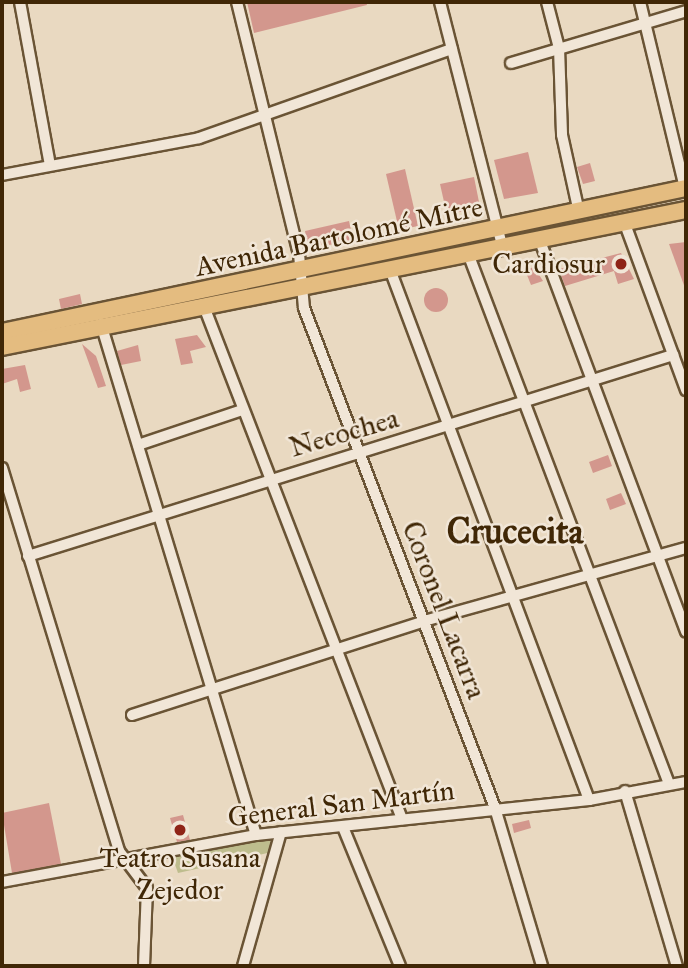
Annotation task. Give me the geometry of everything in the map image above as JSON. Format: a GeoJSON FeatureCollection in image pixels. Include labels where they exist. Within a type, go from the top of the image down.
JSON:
{"type":"FeatureCollection","features":[{"type":"Feature","properties":{"kind":"main road","name":"Avenida Bartolomé Mitre"},"geometry":{"type":"LineString","coordinates":[[2,347],[300,273],[686,188]]}},
{"type":"Feature","properties":{"kind":"main road","name":"Avenida Bartolomé Mitre"},"geometry":{"type":"LineString","coordinates":[[2,332],[205,309],[686,210]]}},
{"type":"Feature","properties":{"kind":"street"},"geometry":{"type":"LineString","coordinates":[[20,2],[50,165]]}},
{"type":"Feature","properties":{"kind":"street","name":"Coronel Lacarra"},"geometry":{"type":"LineString","coordinates":[[237,2],[266,115],[302,291],[495,808],[542,966]]}},
{"type":"Feature","properties":{"kind":"street"},"geometry":{"type":"LineString","coordinates":[[440,2],[503,249]]}},
{"type":"Feature","properties":{"kind":"street"},"geometry":{"type":"LineString","coordinates":[[547,2],[559,48],[562,135],[579,212]]}},
{"type":"Feature","properties":{"kind":"street"},"geometry":{"type":"LineString","coordinates":[[640,2],[686,188]]}},
{"type":"Feature","properties":{"kind":"street"},"geometry":{"type":"LineString","coordinates":[[511,63],[686,11]]}},
{"type":"Feature","properties":{"kind":"street"},"geometry":{"type":"LineString","coordinates":[[2,175],[199,138],[452,49]]}},
{"type":"Feature","properties":{"kind":"street"},"geometry":{"type":"LineString","coordinates":[[625,224],[686,390]]}},
{"type":"Feature","properties":{"kind":"street"},"geometry":{"type":"LineString","coordinates":[[540,241],[686,632]]}},
{"type":"Feature","properties":{"kind":"street"},"geometry":{"type":"LineString","coordinates":[[469,256],[669,784]]}},
{"type":"Feature","properties":{"kind":"street"},"geometry":{"type":"LineString","coordinates":[[391,272],[589,800]]}},
{"type":"Feature","properties":{"kind":"street"},"geometry":{"type":"LineString","coordinates":[[205,309],[402,819]]}},
{"type":"Feature","properties":{"kind":"street"},"geometry":{"type":"LineString","coordinates":[[100,321],[256,835]]}},
{"type":"Feature","properties":{"kind":"street","name":"Necochea"},"geometry":{"type":"LineString","coordinates":[[28,556],[158,513],[447,427],[524,400],[673,355]]}},
{"type":"Feature","properties":{"kind":"street"},"geometry":{"type":"LineString","coordinates":[[138,444],[242,410]]}},
{"type":"Feature","properties":{"kind":"street"},"geometry":{"type":"LineString","coordinates":[[2,468],[123,860],[147,888],[144,966]]}},
{"type":"Feature","properties":{"kind":"street"},"geometry":{"type":"LineString","coordinates":[[132,715],[424,621],[686,548]]}},
{"type":"Feature","properties":{"kind":"street","name":"General San Martín"},"geometry":{"type":"LineString","coordinates":[[2,882],[256,835],[589,800],[625,791],[686,782]]}},
{"type":"Feature","properties":{"kind":"street"},"geometry":{"type":"LineString","coordinates":[[625,791],[677,966]]}},
{"type":"Feature","properties":{"kind":"street"},"geometry":{"type":"LineString","coordinates":[[343,827],[400,966]]}},
{"type":"Feature","properties":{"kind":"street"},"geometry":{"type":"LineString","coordinates":[[243,966],[282,832]]}},
{"type":"Feature","properties":{"kind":"shaded area"},"geometry":{"type":"Polygon","coordinates":[[[270,837],[272,852],[178,873],[172,856],[270,837]]]}},
{"type":"Feature","properties":{"kind":"building"},"geometry":{"type":"Polygon","coordinates":[[[247,2],[366,2],[367,5],[254,33],[247,2]]]}},
{"type":"Feature","properties":{"kind":"building"},"geometry":{"type":"Polygon","coordinates":[[[528,152],[538,193],[504,199],[494,160],[528,152]]]}},
{"type":"Feature","properties":{"kind":"building"},"geometry":{"type":"Polygon","coordinates":[[[590,163],[595,181],[583,184],[577,167],[590,163]]]}},
{"type":"Feature","properties":{"kind":"building"},"geometry":{"type":"Polygon","coordinates":[[[405,169],[418,226],[399,230],[386,174],[405,169]]]}},
{"type":"Feature","properties":{"kind":"building"},"geometry":{"type":"Polygon","coordinates":[[[474,177],[480,207],[447,215],[440,184],[474,177]]]}},
{"type":"Feature","properties":{"kind":"building"},"geometry":{"type":"Polygon","coordinates":[[[349,221],[354,244],[321,245],[309,253],[305,231],[349,221]]]}},
{"type":"Feature","properties":{"kind":"building"},"geometry":{"type":"Polygon","coordinates":[[[686,242],[686,288],[685,288],[669,244],[686,242]]]}},
{"type":"Feature","properties":{"kind":"building"},"geometry":{"type":"Polygon","coordinates":[[[621,253],[634,279],[618,284],[614,271],[565,286],[559,269],[621,253]]]}},
{"type":"Feature","properties":{"kind":"building"},"geometry":{"type":"Polygon","coordinates":[[[534,267],[543,281],[531,285],[525,270],[534,267]]]}},
{"type":"Feature","properties":{"kind":"building"},"geometry":{"type":"Polygon","coordinates":[[[436,288],[445,291],[448,300],[445,309],[436,312],[427,309],[424,300],[427,291],[436,288]]]}},
{"type":"Feature","properties":{"kind":"building"},"geometry":{"type":"Polygon","coordinates":[[[80,294],[82,304],[61,309],[59,299],[80,294]]]}},
{"type":"Feature","properties":{"kind":"building"},"geometry":{"type":"Polygon","coordinates":[[[197,335],[206,347],[190,351],[193,363],[181,365],[175,339],[197,335]]]}},
{"type":"Feature","properties":{"kind":"building"},"geometry":{"type":"Polygon","coordinates":[[[82,344],[96,356],[106,386],[98,388],[82,344]]]}},
{"type":"Feature","properties":{"kind":"building"},"geometry":{"type":"Polygon","coordinates":[[[138,345],[141,361],[121,365],[117,351],[138,345]]]}},
{"type":"Feature","properties":{"kind":"building"},"geometry":{"type":"Polygon","coordinates":[[[25,365],[31,389],[20,392],[17,379],[2,384],[2,369],[25,365]]]}},
{"type":"Feature","properties":{"kind":"building"},"geometry":{"type":"Polygon","coordinates":[[[608,455],[612,466],[593,473],[589,462],[608,455]]]}},
{"type":"Feature","properties":{"kind":"building"},"geometry":{"type":"Polygon","coordinates":[[[621,493],[626,504],[610,510],[606,499],[621,493]]]}},
{"type":"Feature","properties":{"kind":"building"},"geometry":{"type":"Polygon","coordinates":[[[49,803],[61,864],[12,873],[2,813],[49,803]]]}},
{"type":"Feature","properties":{"kind":"building","name":"Teatro Susana Zejedor"},"geometry":{"type":"Polygon","coordinates":[[[183,815],[190,840],[177,842],[170,818],[183,815]]]}},
{"type":"Feature","properties":{"kind":"building"},"geometry":{"type":"Polygon","coordinates":[[[529,820],[531,828],[514,833],[512,824],[529,820]]]}},
{"type":"Feature","properties":{"kind":"place","name":"Cardiosur"},"geometry":{"type":"Point","coordinates":[621,264]}},
{"type":"Feature","properties":{"kind":"place","name":"Teatro Susana Zejedor"},"geometry":{"type":"Point","coordinates":[180,830]}},
{"type":"Feature","properties":{"kind":"district","name":"Crucecita"},"geometry":{"type":"Point","coordinates":[515,532]}}]}
